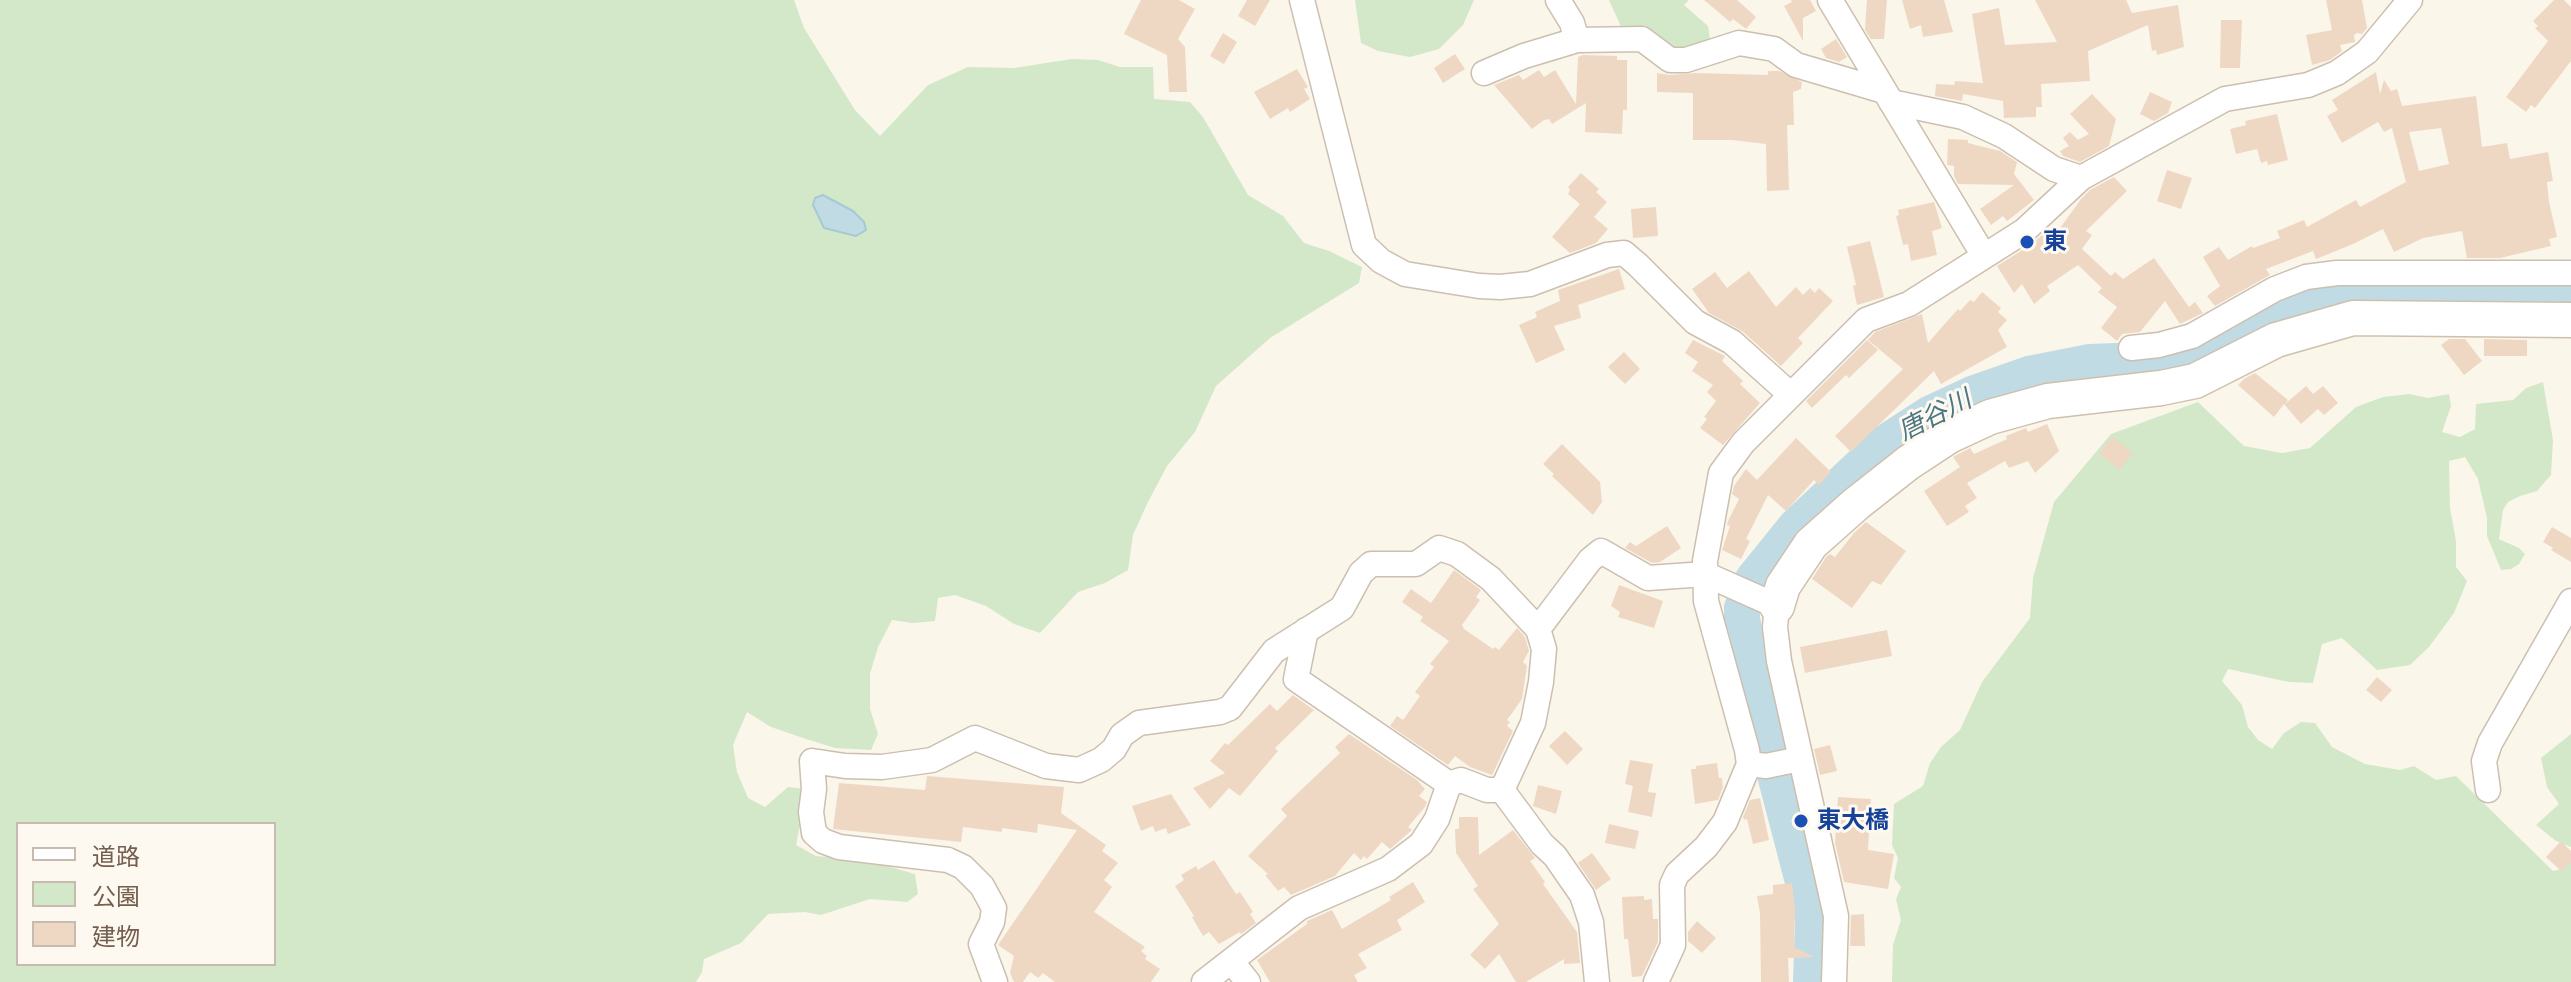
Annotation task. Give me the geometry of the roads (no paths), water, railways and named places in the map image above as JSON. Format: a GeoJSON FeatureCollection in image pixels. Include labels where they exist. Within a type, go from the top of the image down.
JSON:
{"type":"FeatureCollection","features":[{"type":"Feature","properties":{"kind":"street"},"geometry":{"type":"LineString","coordinates":[[1302,0],[1364,245],[1381,261],[1405,274],[1500,287],[1530,284],[1607,255],[1624,253],[1695,322],[1732,342],[1791,395]]}},
{"type":"Feature","properties":{"kind":"street"},"geometry":{"type":"LineString","coordinates":[[1558,0],[1572,23],[1577,40]]}},
{"type":"Feature","properties":{"kind":"street"},"geometry":{"type":"LineString","coordinates":[[1830,0],[1984,256]]}},
{"type":"Feature","properties":{"kind":"street"},"geometry":{"type":"LineString","coordinates":[[1775,763],[1747,750],[1706,601],[1705,558],[1721,473],[1743,443],[1866,320],[1909,304],[2024,231],[2081,178],[2225,99],[2308,85],[2337,73],[2367,52],[2410,0]]}},
{"type":"Feature","properties":{"kind":"street"},"geometry":{"type":"LineString","coordinates":[[1484,73],[1524,56],[1577,40],[1642,39],[1670,60],[1686,60],[1731,44],[1751,44],[1774,49],[1796,65],[1963,117],[2004,136],[2054,169],[2081,178]]}},
{"type":"Feature","properties":{"kind":"street"},"geometry":{"type":"LineString","coordinates":[[2131,348],[2159,345],[2192,336],[2275,289],[2306,277],[2337,273],[2571,273]]}},
{"type":"Feature","properties":{"kind":"street"},"geometry":{"type":"LineString","coordinates":[[1834,982],[1836,916],[1775,763],[1775,644],[1770,602],[1811,544],[1908,463],[1949,436],[1990,417],[2048,401],[2195,381],[2276,340],[2353,318],[2571,320]]}},
{"type":"Feature","properties":{"kind":"street"},"geometry":{"type":"LineString","coordinates":[[995,982],[981,944],[992,922],[994,908],[982,886],[963,867],[948,860],[839,847],[823,841],[814,833],[811,812],[814,789],[812,761],[882,767],[932,760],[975,738],[1046,766],[1079,770],[1101,760],[1114,749],[1122,735],[1139,723],[1230,708],[1274,651],[1342,608],[1361,573],[1371,564],[1416,564],[1439,548],[1457,554],[1491,579],[1538,629],[1544,649],[1533,723],[1502,790]]}},
{"type":"Feature","properties":{"kind":"street"},"geometry":{"type":"LineString","coordinates":[[1538,629],[1590,560],[1601,551],[1648,578],[1705,574],[1770,602]]}},
{"type":"Feature","properties":{"kind":"street"},"geometry":{"type":"LineString","coordinates":[[2474,745],[2483,785],[2484,761],[2490,743],[2571,601]]}},
{"type":"Feature","properties":{"kind":"street"},"geometry":{"type":"LineString","coordinates":[[1306,630],[1296,679],[1449,784]]}},
{"type":"Feature","properties":{"kind":"street"},"geometry":{"type":"LineString","coordinates":[[1656,982],[1673,945],[1672,885],[1677,874],[1706,847],[1775,763]]}},
{"type":"Feature","properties":{"kind":"street"},"geometry":{"type":"LineString","coordinates":[[1449,784],[1461,780],[1487,790],[1502,790]]}},
{"type":"Feature","properties":{"kind":"street"},"geometry":{"type":"LineString","coordinates":[[1204,982],[1299,908],[1388,869],[1421,844],[1437,819],[1449,784]]}},
{"type":"Feature","properties":{"kind":"street"},"geometry":{"type":"LineString","coordinates":[[1502,790],[1582,895],[1591,922],[1597,982]]}},
{"type":"Feature","properties":{"kind":"street"},"geometry":{"type":"LineString","coordinates":[[1231,961],[1248,982]]}},
{"type":"Feature","properties":{"kind":"water"},"geometry":{"type":"Polygon","coordinates":[[[823,195],[853,211],[864,222],[866,230],[856,236],[824,228],[813,205],[815,198],[823,195]]]}},
{"type":"Feature","properties":{"kind":"waterway","name":"唐谷川"},"geometry":{"type":"LineString","coordinates":[[1811,982],[1813,920],[1775,775],[1742,608],[1753,579],[1795,527],[1886,442],[1929,414],[1972,394],[2029,374],[2090,362],[2166,359],[2211,344],[2331,289],[2571,292]]}},
{"type":"Feature","properties":{"kind":"place","name":"東"},"geometry":{"type":"Point","coordinates":[2027,242]}},
{"type":"Feature","properties":{"kind":"place","name":"東大橋"},"geometry":{"type":"Point","coordinates":[1801,821]}}]}
